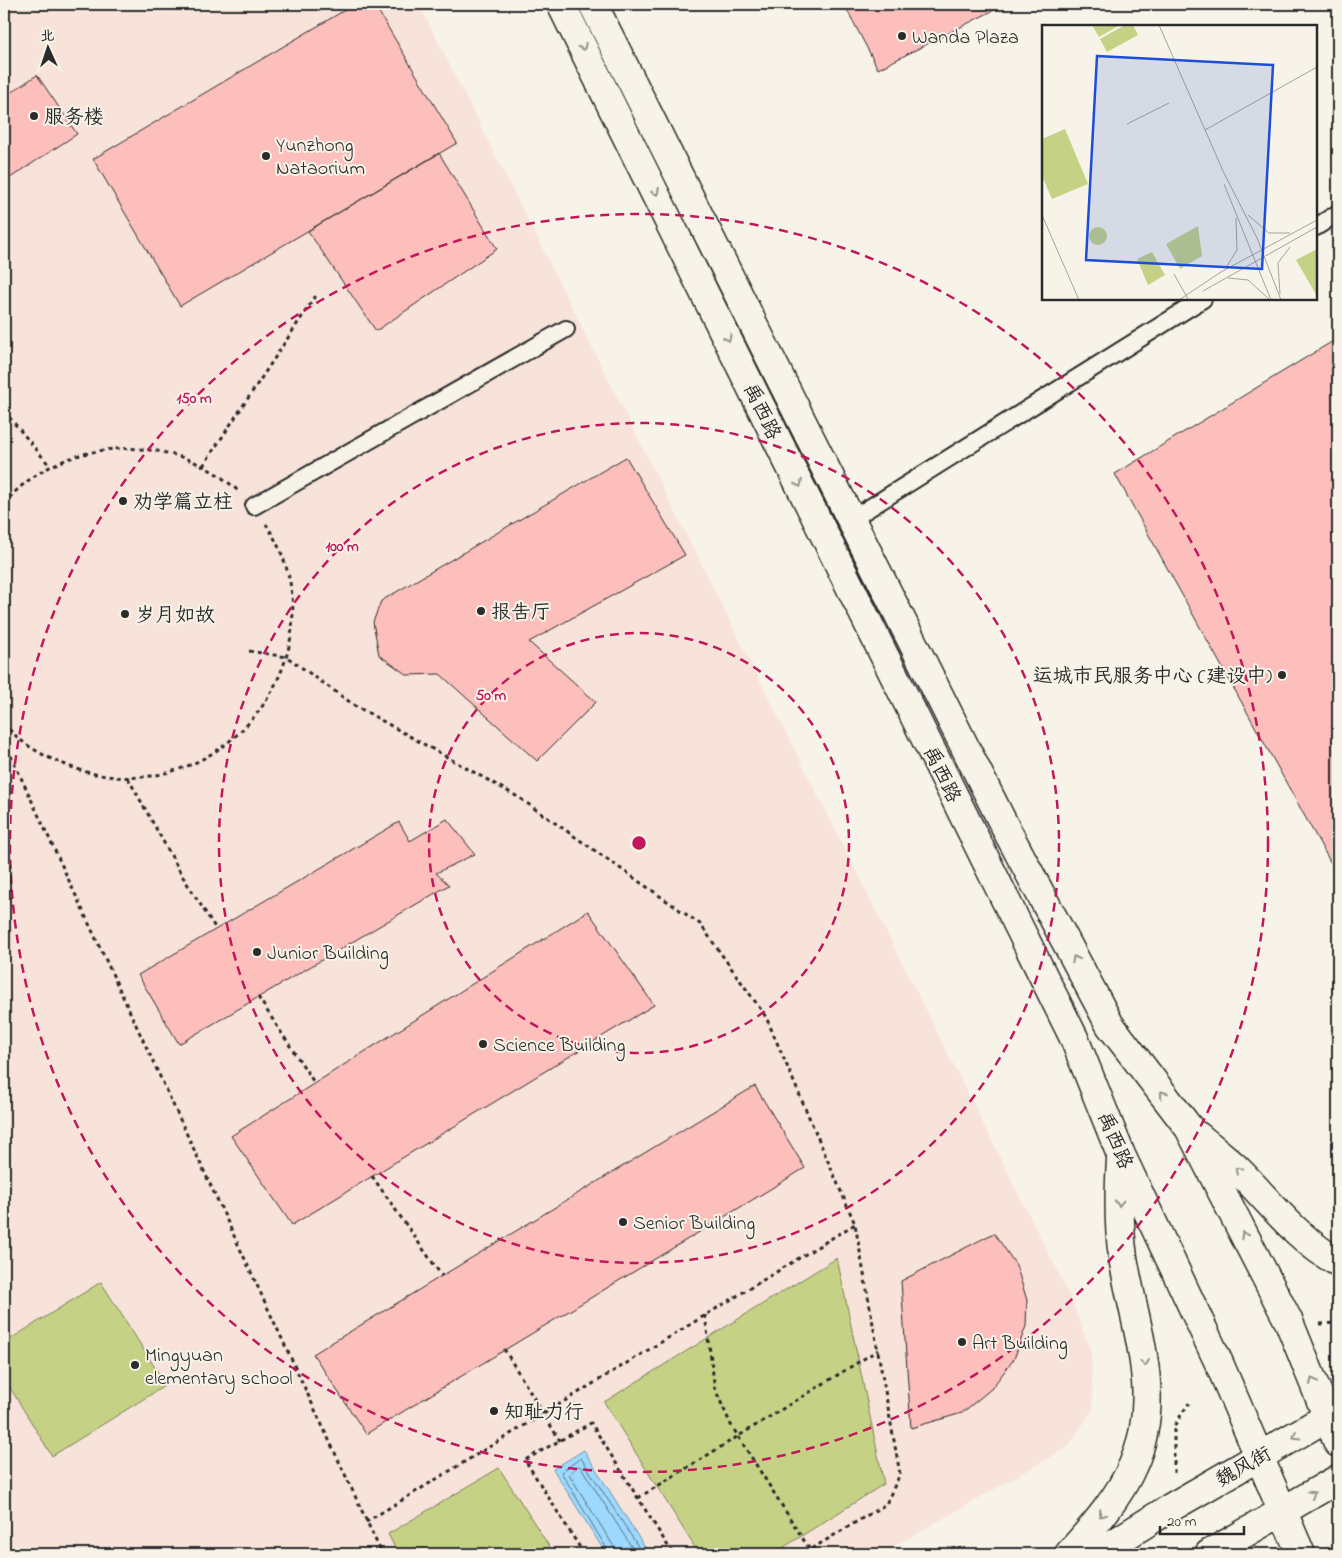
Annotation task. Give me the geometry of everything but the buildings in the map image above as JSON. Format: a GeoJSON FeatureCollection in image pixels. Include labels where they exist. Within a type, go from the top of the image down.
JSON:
{"type":"FeatureCollection","features":[{"type":"Feature","properties":{"kind":"main road","name":"禹西路"},"geometry":{"type":"LineString","coordinates":[[561,4],[1074,1038],[1121,1155],[1219,1363],[1301,1554]]}},
{"type":"Feature","properties":{"kind":"main road","name":"禹西路"},"geometry":{"type":"LineString","coordinates":[[593,4],[1004,825],[1110,1025],[1189,1128],[1289,1322],[1333,1414],[1338,1443]]}},
{"type":"Feature","properties":{"kind":"main road"},"geometry":{"type":"LineString","coordinates":[[1189,1128],[1238,1169],[1293,1227],[1316,1247],[1338,1262]]}},
{"type":"Feature","properties":{"kind":"main road"},"geometry":{"type":"LineString","coordinates":[[1069,1554],[1123,1486],[1134,1464],[1145,1424],[1147,1396],[1144,1353],[1122,1255],[1119,1212],[1121,1155]]}},
{"type":"Feature","properties":{"kind":"main road","name":"魏风街"},"geometry":{"type":"LineString","coordinates":[[1097,1554],[1170,1508],[1333,1414]]}},
{"type":"Feature","properties":{"kind":"main road"},"geometry":{"type":"LineString","coordinates":[[1210,1554],[1338,1479]]}},
{"type":"Feature","properties":{"kind":"lane"},"geometry":{"type":"LineString","coordinates":[[1317,226],[1338,213]]}},
{"type":"Feature","properties":{"kind":"lane"},"geometry":{"type":"LineString","coordinates":[[850,520],[1201,300]]}},
{"type":"Feature","properties":{"kind":"lane"},"geometry":{"type":"LineString","coordinates":[[254,506],[566,329]]}},
{"type":"Feature","properties":{"kind":"path"},"geometry":{"type":"LineString","coordinates":[[203,466],[317,294]]}},
{"type":"Feature","properties":{"kind":"path"},"geometry":{"type":"LineString","coordinates":[[4,411],[50,466]]}},
{"type":"Feature","properties":{"kind":"path"},"geometry":{"type":"LineString","coordinates":[[4,504],[14,491],[50,466],[87,452],[126,447],[166,452],[203,466],[230,483],[254,506],[276,540],[289,578],[293,618],[287,657],[274,690],[254,720],[228,744],[197,762],[164,774],[128,778],[85,773],[44,756],[9,730],[4,723]]}},
{"type":"Feature","properties":{"kind":"path"},"geometry":{"type":"LineString","coordinates":[[250,651],[287,657],[354,705],[518,797],[700,924],[766,1017],[855,1224],[900,1474],[886,1504],[803,1554]]}},
{"type":"Feature","properties":{"kind":"path"},"geometry":{"type":"LineString","coordinates":[[4,741],[382,1554]]}},
{"type":"Feature","properties":{"kind":"path"},"geometry":{"type":"LineString","coordinates":[[128,778],[216,929]]}},
{"type":"Feature","properties":{"kind":"path"},"geometry":{"type":"LineString","coordinates":[[258,998],[315,1084]]}},
{"type":"Feature","properties":{"kind":"path"},"geometry":{"type":"LineString","coordinates":[[372,1176],[442,1276]]}},
{"type":"Feature","properties":{"kind":"path"},"geometry":{"type":"LineString","coordinates":[[366,1522],[855,1224]]}},
{"type":"Feature","properties":{"kind":"path"},"geometry":{"type":"LineString","coordinates":[[705,1315],[715,1389],[731,1425],[810,1550]]}},
{"type":"Feature","properties":{"kind":"path"},"geometry":{"type":"LineString","coordinates":[[1320,1324],[1338,1323]]}},
{"type":"Feature","properties":{"kind":"path"},"geometry":{"type":"LineString","coordinates":[[504,1349],[560,1441]]}},
{"type":"Feature","properties":{"kind":"path"},"geometry":{"type":"LineString","coordinates":[[638,1498],[878,1350]]}},
{"type":"Feature","properties":{"kind":"path"},"geometry":{"type":"LineString","coordinates":[[1174,1479],[1174,1426],[1189,1403]]}},
{"type":"Feature","properties":{"kind":"path"},"geometry":{"type":"LineString","coordinates":[[584,1554],[525,1460],[591,1423],[673,1554]]}},
{"type":"Feature","properties":{"kind":"shaded area"},"geometry":{"type":"Polygon","coordinates":[[[4,4],[419,4],[1070,1296],[1091,1352],[1093,1409],[1068,1447],[881,1554],[4,1554],[4,4]]]}},
{"type":"Feature","properties":{"kind":"green space"},"geometry":{"type":"Polygon","coordinates":[[[837,1258],[884,1484],[773,1554],[699,1554],[604,1402],[837,1258]]]}},
{"type":"Feature","properties":{"kind":"green space"},"geometry":{"type":"Polygon","coordinates":[[[101,1282],[166,1385],[52,1456],[4,1378],[4,1343],[101,1282]]]}},
{"type":"Feature","properties":{"kind":"green space"},"geometry":{"type":"Polygon","coordinates":[[[499,1468],[554,1554],[398,1554],[388,1534],[499,1468]]]}},
{"type":"Feature","properties":{"kind":"water"},"geometry":{"type":"Polygon","coordinates":[[[584,1450],[649,1554],[606,1554],[553,1469],[584,1450]]]}},
{"type":"Feature","properties":{"kind":"place","name":"Wanda Plaza"},"geometry":{"type":"Point","coordinates":[902,36]}},
{"type":"Feature","properties":{"kind":"place","name":"服务楼"},"geometry":{"type":"Point","coordinates":[34,116]}},
{"type":"Feature","properties":{"kind":"place","name":"Yunzhong Nataorium"},"geometry":{"type":"Point","coordinates":[266,156]}},
{"type":"Feature","properties":{"kind":"place","name":"劝学篇立柱"},"geometry":{"type":"Point","coordinates":[123,501]}},
{"type":"Feature","properties":{"kind":"place","name":"报告厅"},"geometry":{"type":"Point","coordinates":[481,611]}},
{"type":"Feature","properties":{"kind":"place","name":"岁月如故"},"geometry":{"type":"Point","coordinates":[125,614]}},
{"type":"Feature","properties":{"kind":"place","name":"运城市民服务中心 (建设中)"},"geometry":{"type":"Point","coordinates":[1282,675]}},
{"type":"Feature","properties":{"kind":"place","name":"Junior Building"},"geometry":{"type":"Point","coordinates":[257,952]}},
{"type":"Feature","properties":{"kind":"place","name":"Science Building"},"geometry":{"type":"Point","coordinates":[483,1044]}},
{"type":"Feature","properties":{"kind":"place","name":"Senior Building"},"geometry":{"type":"Point","coordinates":[623,1222]}},
{"type":"Feature","properties":{"kind":"place","name":"Art Building"},"geometry":{"type":"Point","coordinates":[962,1342]}},
{"type":"Feature","properties":{"kind":"place","name":"Mingyuan elementary school"},"geometry":{"type":"Point","coordinates":[135,1365]}},
{"type":"Feature","properties":{"kind":"place","name":"知耻力行"},"geometry":{"type":"Point","coordinates":[494,1411]}}]}
